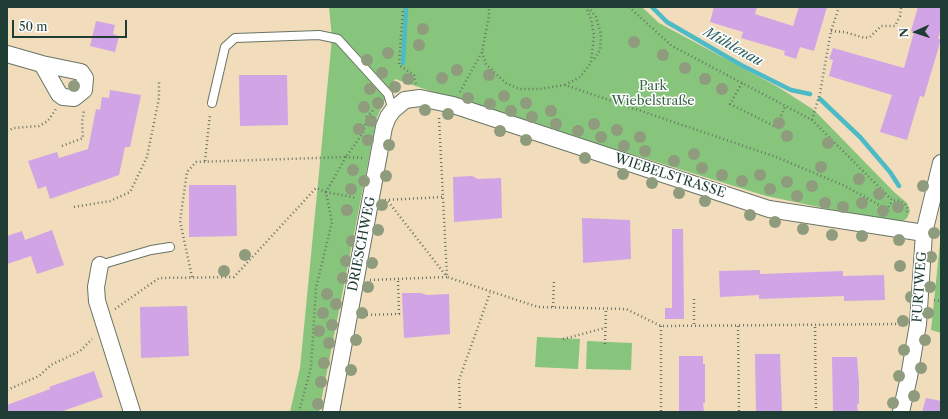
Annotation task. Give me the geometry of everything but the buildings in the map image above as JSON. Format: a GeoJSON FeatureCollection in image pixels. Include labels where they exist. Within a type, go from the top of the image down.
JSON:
{"type":"FeatureCollection","features":[{"type":"Feature","properties":{"kind":"street"},"geometry":{"type":"LineString","coordinates":[[7,54],[42,64],[81,72],[85,78],[84,90],[78,97],[72,99],[63,97],[59,94],[42,64]]}},
{"type":"Feature","properties":{"kind":"street","name":"WIEBELSTRASSE"},"geometry":{"type":"LineString","coordinates":[[420,98],[451,98],[769,209],[924,233]]}},
{"type":"Feature","properties":{"kind":"street","name":"DRIESCHWEG"},"geometry":{"type":"LineString","coordinates":[[331,412],[384,127],[388,116],[405,100],[420,98]]}},
{"type":"Feature","properties":{"kind":"street","name":"FURTWEG"},"geometry":{"type":"LineString","coordinates":[[901,412],[909,377],[918,324],[924,233],[941,163]]}},
{"type":"Feature","properties":{"kind":"street"},"geometry":{"type":"LineString","coordinates":[[100,265],[96,288],[101,319],[132,412]]}},
{"type":"Feature","properties":{"kind":"lane"},"geometry":{"type":"LineString","coordinates":[[212,103],[225,47],[235,38],[319,35],[338,39],[388,94],[393,110]]}},
{"type":"Feature","properties":{"kind":"lane"},"geometry":{"type":"LineString","coordinates":[[100,265],[151,250],[170,247]]}},
{"type":"Feature","properties":{"kind":"path"},"geometry":{"type":"LineString","coordinates":[[403,7],[399,66],[414,75],[420,98]]}},
{"type":"Feature","properties":{"kind":"path"},"geometry":{"type":"LineString","coordinates":[[447,278],[443,198],[451,98],[482,52],[489,16],[489,7]]}},
{"type":"Feature","properties":{"kind":"path"},"geometry":{"type":"LineString","coordinates":[[482,52],[486,64],[506,83],[519,89],[565,85],[580,77],[600,50],[601,34],[596,17],[587,7]]}},
{"type":"Feature","properties":{"kind":"path"},"geometry":{"type":"LineString","coordinates":[[587,7],[594,35],[591,63]]}},
{"type":"Feature","properties":{"kind":"path"},"geometry":{"type":"LineString","coordinates":[[630,7],[672,46],[812,120],[894,202],[897,200],[904,203],[908,213],[904,218]]}},
{"type":"Feature","properties":{"kind":"path"},"geometry":{"type":"LineString","coordinates":[[812,120],[820,93],[831,31],[839,7]]}},
{"type":"Feature","properties":{"kind":"path"},"geometry":{"type":"LineString","coordinates":[[831,31],[844,32],[865,38],[870,37],[881,26],[895,26],[900,16],[901,7]]}},
{"type":"Feature","properties":{"kind":"path"},"geometry":{"type":"LineString","coordinates":[[74,207],[110,201],[130,192],[147,157],[159,98],[159,80]]}},
{"type":"Feature","properties":{"kind":"path"},"geometry":{"type":"LineString","coordinates":[[742,83],[730,104],[776,127],[786,107]]}},
{"type":"Feature","properties":{"kind":"path"},"geometry":{"type":"LineString","coordinates":[[565,85],[776,157],[845,186],[888,210]]}},
{"type":"Feature","properties":{"kind":"path"},"geometry":{"type":"LineString","coordinates":[[62,146],[83,138],[82,122],[86,98],[84,90]]}},
{"type":"Feature","properties":{"kind":"path"},"geometry":{"type":"LineString","coordinates":[[7,132],[14,128],[40,126],[48,121],[56,110],[59,94]]}},
{"type":"Feature","properties":{"kind":"path"},"geometry":{"type":"LineString","coordinates":[[298,412],[311,367],[316,288],[332,222],[326,192],[346,157],[363,133],[367,117],[388,94]]}},
{"type":"Feature","properties":{"kind":"path"},"geometry":{"type":"LineString","coordinates":[[205,162],[212,103]]}},
{"type":"Feature","properties":{"kind":"path"},"geometry":{"type":"LineString","coordinates":[[192,277],[180,221],[187,172],[196,162],[346,157],[379,158]]}},
{"type":"Feature","properties":{"kind":"path"},"geometry":{"type":"LineString","coordinates":[[7,390],[39,376],[51,365],[80,352],[92,340],[101,319],[159,278],[234,277],[316,188],[326,192],[370,200],[443,198]]}},
{"type":"Feature","properties":{"kind":"path"},"geometry":{"type":"LineString","coordinates":[[387,200],[447,278]]}},
{"type":"Feature","properties":{"kind":"path"},"geometry":{"type":"LineString","coordinates":[[355,281],[447,278],[490,293],[538,307],[626,309],[661,326],[918,324]]}},
{"type":"Feature","properties":{"kind":"path"},"geometry":{"type":"LineString","coordinates":[[349,316],[399,314],[398,279]]}},
{"type":"Feature","properties":{"kind":"path"},"geometry":{"type":"LineString","coordinates":[[553,307],[554,280]]}},
{"type":"Feature","properties":{"kind":"path"},"geometry":{"type":"LineString","coordinates":[[460,412],[459,380],[490,293]]}},
{"type":"Feature","properties":{"kind":"path"},"geometry":{"type":"LineString","coordinates":[[694,299],[694,326]]}},
{"type":"Feature","properties":{"kind":"path"},"geometry":{"type":"LineString","coordinates":[[933,300],[941,301]]}},
{"type":"Feature","properties":{"kind":"path"},"geometry":{"type":"LineString","coordinates":[[605,344],[606,308]]}},
{"type":"Feature","properties":{"kind":"path"},"geometry":{"type":"LineString","coordinates":[[661,326],[661,412]]}},
{"type":"Feature","properties":{"kind":"path"},"geometry":{"type":"LineString","coordinates":[[738,326],[739,412]]}},
{"type":"Feature","properties":{"kind":"path"},"geometry":{"type":"LineString","coordinates":[[815,326],[816,412]]}},
{"type":"Feature","properties":{"kind":"path"},"geometry":{"type":"LineString","coordinates":[[563,339],[605,328]]}},
{"type":"Feature","properties":{"kind":"green space","name":"Park Wiebelstraße"},"geometry":{"type":"Polygon","coordinates":[[[329,7],[642,7],[659,23],[778,87],[814,110],[894,192],[907,203],[910,211],[907,218],[900,223],[766,196],[460,101],[395,79],[377,117],[319,412],[290,412],[300,368],[332,38],[329,7]]]}},
{"type":"Feature","properties":{"kind":"green space"},"geometry":{"type":"Polygon","coordinates":[[[941,233],[941,333],[931,330],[941,233]]]}},
{"type":"Feature","properties":{"kind":"green space"},"geometry":{"type":"Polygon","coordinates":[[[537,337],[580,339],[578,369],[535,367],[537,337]]]}},
{"type":"Feature","properties":{"kind":"green space"},"geometry":{"type":"Polygon","coordinates":[[[587,341],[632,343],[631,370],[586,369],[587,341]]]}},
{"type":"Feature","properties":{"kind":"waterway"},"geometry":{"type":"LineString","coordinates":[[403,63],[406,7]]}},
{"type":"Feature","properties":{"kind":"waterway","name":"Mühlenau"},"geometry":{"type":"LineString","coordinates":[[652,7],[667,22],[741,65],[791,90],[810,94]]}},
{"type":"Feature","properties":{"kind":"waterway","name":"Mühlenau"},"geometry":{"type":"LineString","coordinates":[[820,99],[860,137],[890,172],[899,186]]}}]}
